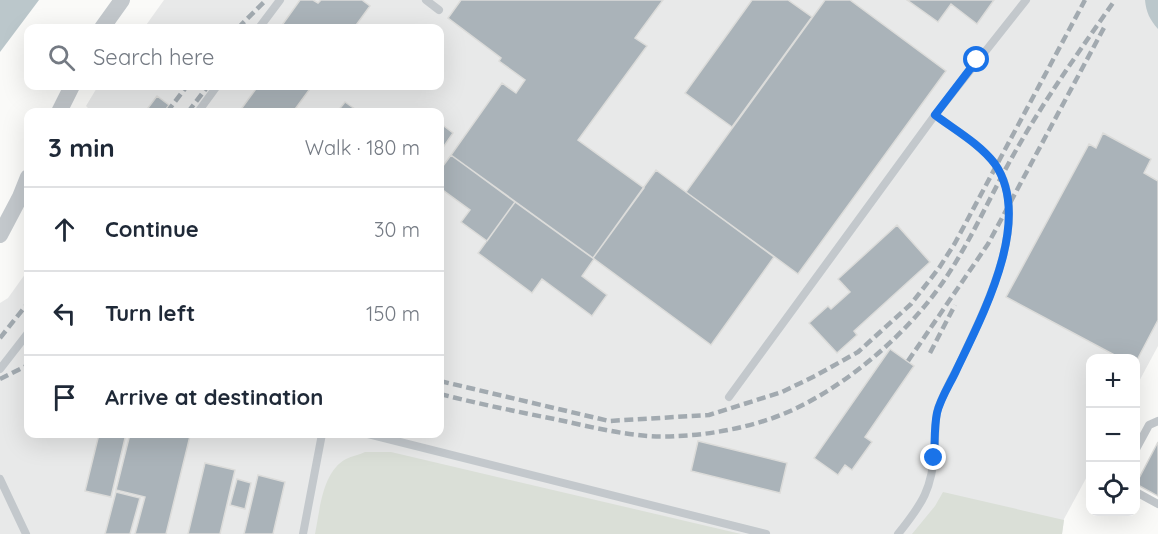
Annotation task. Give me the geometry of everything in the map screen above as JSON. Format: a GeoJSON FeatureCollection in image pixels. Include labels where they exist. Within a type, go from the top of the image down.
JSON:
{"type":"FeatureCollection","features":[{"type":"Feature","properties":{"kind":"street"},"geometry":{"type":"LineString","coordinates":[[105,24],[122,0]]}},
{"type":"Feature","properties":{"kind":"street"},"geometry":{"type":"LineString","coordinates":[[60,108],[70,90]]}},
{"type":"Feature","properties":{"kind":"street"},"geometry":{"type":"LineString","coordinates":[[0,235],[24,200]]}},
{"type":"Feature","properties":{"kind":"lane"},"geometry":{"type":"LineString","coordinates":[[262,24],[280,0]]}},
{"type":"Feature","properties":{"kind":"lane"},"geometry":{"type":"LineString","coordinates":[[426,0],[439,10]]}},
{"type":"Feature","properties":{"kind":"lane"},"geometry":{"type":"LineString","coordinates":[[729,397],[935,115],[1026,0]]}},
{"type":"Feature","properties":{"kind":"lane"},"geometry":{"type":"LineString","coordinates":[[201,108],[215,90]]}},
{"type":"Feature","properties":{"kind":"lane"},"geometry":{"type":"LineString","coordinates":[[898,534],[918,509],[931,482],[937,411],[995,283],[1008,241],[1009,207],[1001,177],[995,165],[985,153],[935,115]]}},
{"type":"Feature","properties":{"kind":"lane"},"geometry":{"type":"LineString","coordinates":[[0,369],[24,338]]}},
{"type":"Feature","properties":{"kind":"lane"},"geometry":{"type":"LineString","coordinates":[[1140,441],[1149,425],[1158,421]]}},
{"type":"Feature","properties":{"kind":"lane"},"geometry":{"type":"LineString","coordinates":[[303,534],[321,438]]}},
{"type":"Feature","properties":{"kind":"lane"},"geometry":{"type":"LineString","coordinates":[[384,438],[766,534]]}},
{"type":"Feature","properties":{"kind":"lane"},"geometry":{"type":"LineString","coordinates":[[0,479],[26,534]]}},
{"type":"Feature","properties":{"kind":"lane"},"geometry":{"type":"LineString","coordinates":[[1140,494],[1158,504]]}},
{"type":"Feature","properties":{"kind":"shaded area"},"geometry":{"type":"Polygon","coordinates":[[[0,0],[39,0],[0,52],[0,0]]]}},
{"type":"Feature","properties":{"kind":"shaded area"},"geometry":{"type":"Polygon","coordinates":[[[164,0],[1158,0],[1158,346],[1140,380],[1140,354],[1086,354],[1086,478],[1064,519],[1062,534],[0,534],[0,303],[8,298],[24,276],[24,438],[444,438],[444,108],[88,108],[86,106],[96,90],[444,90],[444,24],[147,24],[164,0]]]}},
{"type":"Feature","properties":{"kind":"shaded area"},"geometry":{"type":"Polygon","coordinates":[[[1145,0],[1158,0],[1158,29],[1149,16],[1145,0]]]}},
{"type":"Feature","properties":{"kind":"shaded area"},"geometry":{"type":"Polygon","coordinates":[[[365,452],[391,452],[741,534],[315,534],[323,492],[332,473],[346,459],[365,452]]]}},
{"type":"Feature","properties":{"kind":"shaded area"},"geometry":{"type":"Polygon","coordinates":[[[943,492],[1064,520],[1062,534],[912,534],[935,506],[943,492]]]}},
{"type":"Feature","properties":{"kind":"building"},"geometry":{"type":"Polygon","coordinates":[[[300,0],[313,0],[318,3],[321,0],[362,0],[370,6],[357,24],[283,24],[300,0]]]}},
{"type":"Feature","properties":{"kind":"building"},"geometry":{"type":"Polygon","coordinates":[[[461,0],[663,0],[635,38],[647,46],[578,140],[644,188],[593,258],[451,155],[502,83],[516,93],[525,80],[499,61],[501,58],[448,18],[461,0]]]}},
{"type":"Feature","properties":{"kind":"building"},"geometry":{"type":"Polygon","coordinates":[[[752,0],[788,0],[812,17],[732,127],[685,93],[752,0]]]}},
{"type":"Feature","properties":{"kind":"building"},"geometry":{"type":"Polygon","coordinates":[[[825,0],[850,0],[946,71],[798,274],[686,192],[825,0]]]}},
{"type":"Feature","properties":{"kind":"building"},"geometry":{"type":"Polygon","coordinates":[[[907,0],[994,0],[977,24],[951,4],[938,22],[907,0]]]}},
{"type":"Feature","properties":{"kind":"building"},"geometry":{"type":"Polygon","coordinates":[[[255,90],[309,90],[296,108],[242,108],[255,90]]]}},
{"type":"Feature","properties":{"kind":"building"},"geometry":{"type":"Polygon","coordinates":[[[157,96],[169,105],[167,108],[148,108],[157,96]]]}},
{"type":"Feature","properties":{"kind":"building"},"geometry":{"type":"Polygon","coordinates":[[[345,102],[353,108],[340,108],[345,102]]]}},
{"type":"Feature","properties":{"kind":"building"},"geometry":{"type":"Polygon","coordinates":[[[444,126],[453,133],[444,146],[444,126]]]}},
{"type":"Feature","properties":{"kind":"building"},"geometry":{"type":"Polygon","coordinates":[[[1103,133],[1151,159],[1144,173],[1158,181],[1158,320],[1140,354],[1113,354],[1006,297],[1089,144],[1096,148],[1103,133]]]}},
{"type":"Feature","properties":{"kind":"building"},"geometry":{"type":"Polygon","coordinates":[[[451,155],[515,202],[487,241],[461,222],[470,210],[444,191],[444,165],[451,155]]]}},
{"type":"Feature","properties":{"kind":"building"},"geometry":{"type":"Polygon","coordinates":[[[656,170],[774,257],[711,345],[593,258],[656,170]]]}},
{"type":"Feature","properties":{"kind":"building"},"geometry":{"type":"Polygon","coordinates":[[[515,202],[594,259],[582,276],[607,295],[592,316],[542,279],[532,293],[478,253],[515,202]]]}},
{"type":"Feature","properties":{"kind":"building"},"geometry":{"type":"Polygon","coordinates":[[[897,225],[930,262],[854,331],[857,335],[837,353],[809,323],[828,306],[831,309],[850,292],[838,279],[897,225]]]}},
{"type":"Feature","properties":{"kind":"building"},"geometry":{"type":"Polygon","coordinates":[[[890,349],[914,366],[865,437],[872,442],[852,470],[845,465],[838,475],[814,458],[890,349]]]}},
{"type":"Feature","properties":{"kind":"building"},"geometry":{"type":"Polygon","coordinates":[[[98,438],[125,438],[111,497],[85,491],[98,438]]]}},
{"type":"Feature","properties":{"kind":"building"},"geometry":{"type":"Polygon","coordinates":[[[129,438],[190,438],[166,534],[135,534],[145,497],[116,490],[129,438]]]}},
{"type":"Feature","properties":{"kind":"building"},"geometry":{"type":"Polygon","coordinates":[[[698,441],[787,463],[780,493],[691,471],[698,441]]]}},
{"type":"Feature","properties":{"kind":"building"},"geometry":{"type":"Polygon","coordinates":[[[1158,442],[1158,496],[1140,486],[1140,476],[1158,442]]]}},
{"type":"Feature","properties":{"kind":"building"},"geometry":{"type":"Polygon","coordinates":[[[205,463],[235,470],[220,534],[188,534],[205,463]]]}},
{"type":"Feature","properties":{"kind":"building"},"geometry":{"type":"Polygon","coordinates":[[[258,475],[285,482],[273,534],[244,534],[258,475]]]}},
{"type":"Feature","properties":{"kind":"building"},"geometry":{"type":"Polygon","coordinates":[[[237,479],[251,483],[245,509],[230,505],[237,479]]]}},
{"type":"Feature","properties":{"kind":"building"},"geometry":{"type":"Polygon","coordinates":[[[116,492],[140,498],[130,534],[105,534],[116,492]]]}},
{"type":"Feature","properties":{"kind":"railway"},"geometry":{"type":"LineString","coordinates":[[242,24],[266,0]]}},
{"type":"Feature","properties":{"kind":"railway"},"geometry":{"type":"LineString","coordinates":[[444,382],[609,421],[709,415],[782,392],[858,352],[911,304],[939,268],[955,243],[1085,0]]}},
{"type":"Feature","properties":{"kind":"railway"},"geometry":{"type":"LineString","coordinates":[[444,395],[603,429],[662,437],[700,434],[747,426],[795,409],[819,396],[844,380],[890,343],[911,322],[945,279],[1026,132],[1115,0]]}},
{"type":"Feature","properties":{"kind":"railway"},"geometry":{"type":"LineString","coordinates":[[908,361],[988,244],[1106,24]]}},
{"type":"Feature","properties":{"kind":"railway"},"geometry":{"type":"LineString","coordinates":[[170,108],[184,90]]}},
{"type":"Feature","properties":{"kind":"railway"},"geometry":{"type":"LineString","coordinates":[[191,108],[205,90]]}},
{"type":"Feature","properties":{"kind":"railway"},"geometry":{"type":"LineString","coordinates":[[930,353],[955,305]]}},
{"type":"Feature","properties":{"kind":"railway"},"geometry":{"type":"LineString","coordinates":[[0,338],[24,308]]}},
{"type":"Feature","properties":{"kind":"railway"},"geometry":{"type":"LineString","coordinates":[[0,379],[24,367]]}},
{"type":"Feature","properties":{"kind":"route"},"geometry":{"type":"LineString","coordinates":[[934,458],[937,411],[995,283],[1008,241],[1009,207],[1001,177],[995,165],[973,142],[935,115],[977,60]]}}]}
